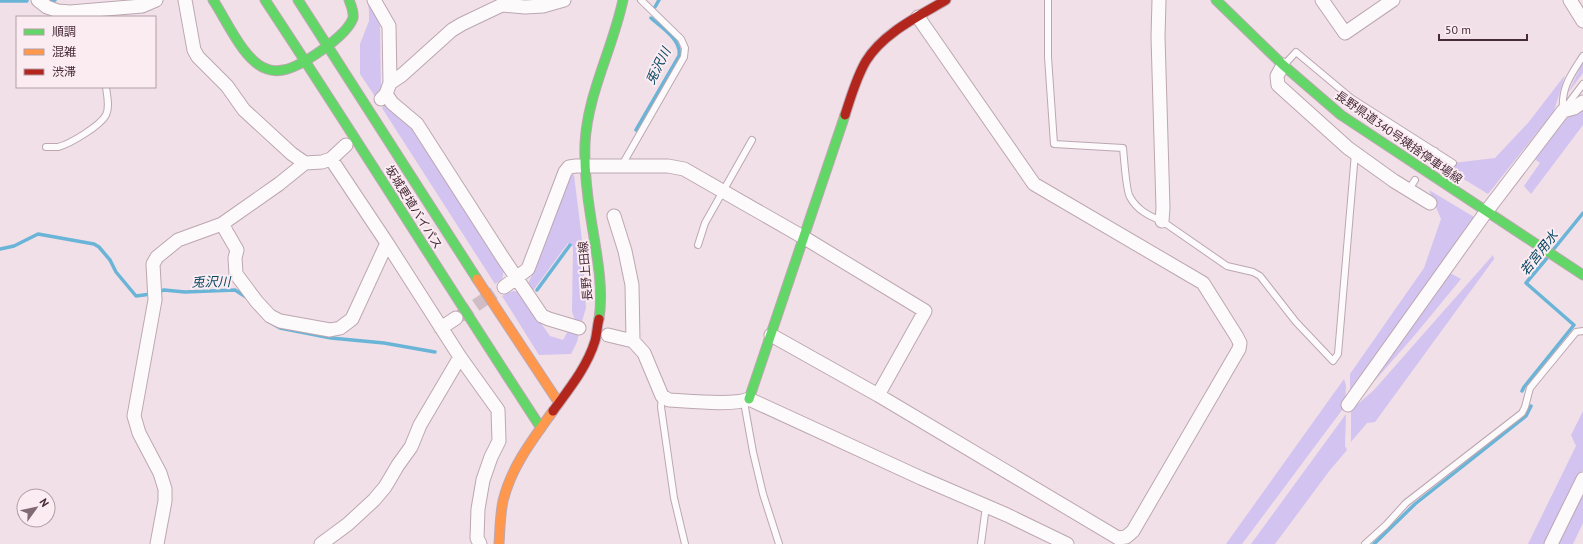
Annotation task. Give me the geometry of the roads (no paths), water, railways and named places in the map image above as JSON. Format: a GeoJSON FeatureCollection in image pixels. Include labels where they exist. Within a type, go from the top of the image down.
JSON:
{"type":"FeatureCollection","features":[{"type":"Feature","properties":{"kind":"main road"},"geometry":{"type":"LineString","coordinates":[[213,0],[248,54],[257,64],[266,69],[284,70],[305,59],[342,35],[350,25],[353,18],[352,6],[349,0]]}},
{"type":"Feature","properties":{"kind":"main road","name":"坂城更埴バイパス"},"geometry":{"type":"LineString","coordinates":[[265,0],[285,32],[305,59],[480,335],[542,428]]}},
{"type":"Feature","properties":{"kind":"main road","name":"坂城更埴バイパス"},"geometry":{"type":"LineString","coordinates":[[298,0],[467,264],[559,403]]}},
{"type":"Feature","properties":{"kind":"main road","name":"長野上田線"},"geometry":{"type":"LineString","coordinates":[[499,544],[503,502],[507,486],[525,451],[575,380],[590,354],[594,342],[599,317],[600,285],[598,261],[584,166],[585,142],[590,107],[616,31],[624,0]]}},
{"type":"Feature","properties":{"kind":"main road"},"geometry":{"type":"LineString","coordinates":[[746,400],[771,335],[857,79],[864,64],[870,55],[884,41],[918,17],[946,0]]}},
{"type":"Feature","properties":{"kind":"main road","name":"長野県道340号姨捨停車場線"},"geometry":{"type":"LineString","coordinates":[[1216,0],[1283,65],[1341,115],[1583,274]]}},
{"type":"Feature","properties":{"kind":"street"},"geometry":{"type":"LineString","coordinates":[[38,0],[47,7],[58,11],[70,12],[88,5],[104,13],[142,6],[156,0]]}},
{"type":"Feature","properties":{"kind":"street"},"geometry":{"type":"LineString","coordinates":[[185,0],[194,50],[198,57],[227,86],[244,110],[272,137],[304,163]]}},
{"type":"Feature","properties":{"kind":"street"},"geometry":{"type":"LineString","coordinates":[[374,0],[389,26],[385,92],[392,103],[417,124],[542,316],[579,328]]}},
{"type":"Feature","properties":{"kind":"street"},"geometry":{"type":"LineString","coordinates":[[385,92],[452,30],[500,3],[525,7],[542,6],[564,0]]}},
{"type":"Feature","properties":{"kind":"street"},"geometry":{"type":"LineString","coordinates":[[1159,0],[1158,37],[1163,208],[1162,221]]}},
{"type":"Feature","properties":{"kind":"street"},"geometry":{"type":"LineString","coordinates":[[1322,0],[1345,33],[1393,0]]}},
{"type":"Feature","properties":{"kind":"street"},"geometry":{"type":"LineString","coordinates":[[1570,0],[1583,21]]}},
{"type":"Feature","properties":{"kind":"street"},"geometry":{"type":"LineString","coordinates":[[771,335],[878,395],[1118,538],[1126,537],[1133,531],[1239,350],[1240,343],[1203,283],[1034,184],[918,17]]}},
{"type":"Feature","properties":{"kind":"street"},"geometry":{"type":"LineString","coordinates":[[1283,65],[1277,76],[1278,85],[1355,153],[1394,180],[1412,184],[1430,203]]}},
{"type":"Feature","properties":{"kind":"street"},"geometry":{"type":"LineString","coordinates":[[1348,405],[1490,214],[1563,111],[1574,108],[1583,102]]}},
{"type":"Feature","properties":{"kind":"street"},"geometry":{"type":"LineString","coordinates":[[157,544],[165,501],[165,489],[160,473],[139,433],[134,416],[154,295],[153,264],[157,257],[178,240],[222,224],[279,184],[304,163],[322,162],[331,159],[346,145]]}},
{"type":"Feature","properties":{"kind":"street"},"geometry":{"type":"LineString","coordinates":[[331,159],[460,357],[498,410],[500,440],[491,457],[483,480],[478,509],[477,538],[480,544]]}},
{"type":"Feature","properties":{"kind":"street"},"geometry":{"type":"LineString","coordinates":[[504,287],[528,268],[567,169],[572,166],[622,165],[668,166],[684,169],[803,237],[925,311],[878,395]]}},
{"type":"Feature","properties":{"kind":"street"},"geometry":{"type":"LineString","coordinates":[[614,216],[625,251],[632,285],[633,341]]}},
{"type":"Feature","properties":{"kind":"street"},"geometry":{"type":"LineString","coordinates":[[222,224],[237,250],[235,258],[236,274],[257,302],[270,316],[280,321],[330,330],[340,328],[352,318],[387,243]]}},
{"type":"Feature","properties":{"kind":"street"},"geometry":{"type":"LineString","coordinates":[[441,328],[456,318]]}},
{"type":"Feature","properties":{"kind":"street"},"geometry":{"type":"LineString","coordinates":[[608,335],[633,341],[644,353],[662,396],[669,400],[746,400],[1020,521],[1067,544]]}},
{"type":"Feature","properties":{"kind":"street"},"geometry":{"type":"LineString","coordinates":[[321,544],[348,524],[374,500],[385,487],[411,447],[420,425],[460,357]]}},
{"type":"Feature","properties":{"kind":"street"},"geometry":{"type":"LineString","coordinates":[[1551,544],[1583,479]]}},
{"type":"Feature","properties":{"kind":"lane"},"geometry":{"type":"LineString","coordinates":[[622,165],[684,57],[686,48],[681,39],[641,0]]}},
{"type":"Feature","properties":{"kind":"lane"},"geometry":{"type":"LineString","coordinates":[[1048,0],[1048,56],[1054,144],[1123,148],[1129,196],[1140,209],[1162,221],[1227,266],[1253,272],[1260,276],[1296,322],[1334,361],[1338,354],[1355,153]]}},
{"type":"Feature","properties":{"kind":"lane"},"geometry":{"type":"LineString","coordinates":[[1283,65],[1296,52],[1351,98],[1453,163]]}},
{"type":"Feature","properties":{"kind":"lane"},"geometry":{"type":"LineString","coordinates":[[1563,111],[1562,99],[1564,89],[1570,76],[1583,56]]}},
{"type":"Feature","properties":{"kind":"lane"},"geometry":{"type":"LineString","coordinates":[[1563,111],[1583,84]]}},
{"type":"Feature","properties":{"kind":"lane"},"geometry":{"type":"LineString","coordinates":[[46,147],[58,147],[69,143],[98,124],[105,116],[108,107],[106,88]]}},
{"type":"Feature","properties":{"kind":"lane"},"geometry":{"type":"LineString","coordinates":[[698,245],[705,223],[752,140]]}},
{"type":"Feature","properties":{"kind":"lane"},"geometry":{"type":"LineString","coordinates":[[1430,160],[1435,151]]}},
{"type":"Feature","properties":{"kind":"lane"},"geometry":{"type":"LineString","coordinates":[[1365,544],[1386,525],[1406,503],[1522,413],[1530,388],[1576,332],[1583,331]]}},
{"type":"Feature","properties":{"kind":"lane"},"geometry":{"type":"LineString","coordinates":[[662,396],[662,407],[674,498],[685,544]]}},
{"type":"Feature","properties":{"kind":"lane"},"geometry":{"type":"LineString","coordinates":[[746,400],[753,452],[763,494],[779,544]]}},
{"type":"Feature","properties":{"kind":"lane"},"geometry":{"type":"LineString","coordinates":[[981,544],[986,506]]}},
{"type":"Feature","properties":{"kind":"waterway"},"geometry":{"type":"LineString","coordinates":[[51,1],[55,0]]}},
{"type":"Feature","properties":{"kind":"waterway","name":"兎沢川"},"geometry":{"type":"LineString","coordinates":[[655,7],[659,0]]}},
{"type":"Feature","properties":{"kind":"waterway"},"geometry":{"type":"LineString","coordinates":[[0,1],[27,1]]}},
{"type":"Feature","properties":{"kind":"waterway","name":"兎沢川"},"geometry":{"type":"LineString","coordinates":[[636,130],[679,56],[679,50],[674,40],[651,18]]}},
{"type":"Feature","properties":{"kind":"waterway","name":"若宮用水"},"geometry":{"type":"LineString","coordinates":[[1553,250],[1583,213]]}},
{"type":"Feature","properties":{"kind":"waterway","name":"兎沢川"},"geometry":{"type":"LineString","coordinates":[[0,249],[14,246],[38,234],[94,244],[99,247],[110,260],[116,272],[136,296],[151,294]]}},
{"type":"Feature","properties":{"kind":"waterway","name":"兎沢川"},"geometry":{"type":"LineString","coordinates":[[537,290],[570,245]]}},
{"type":"Feature","properties":{"kind":"waterway","name":"若宮用水"},"geometry":{"type":"LineString","coordinates":[[1522,391],[1574,325],[1526,283],[1547,258]]}},
{"type":"Feature","properties":{"kind":"waterway","name":"兎沢川"},"geometry":{"type":"LineString","coordinates":[[157,292],[164,290],[185,292],[235,290],[246,297]]}},
{"type":"Feature","properties":{"kind":"waterway","name":"兎沢川"},"geometry":{"type":"LineString","coordinates":[[268,321],[280,328],[331,338],[384,343],[435,352]]}},
{"type":"Feature","properties":{"kind":"waterway","name":"若宮用水"},"geometry":{"type":"LineString","coordinates":[[1374,544],[1415,504],[1526,416],[1531,406]]}},
{"type":"Feature","properties":{"kind":"tunnel"},"geometry":{"type":"LineString","coordinates":[[460,316],[494,293]]}}]}
